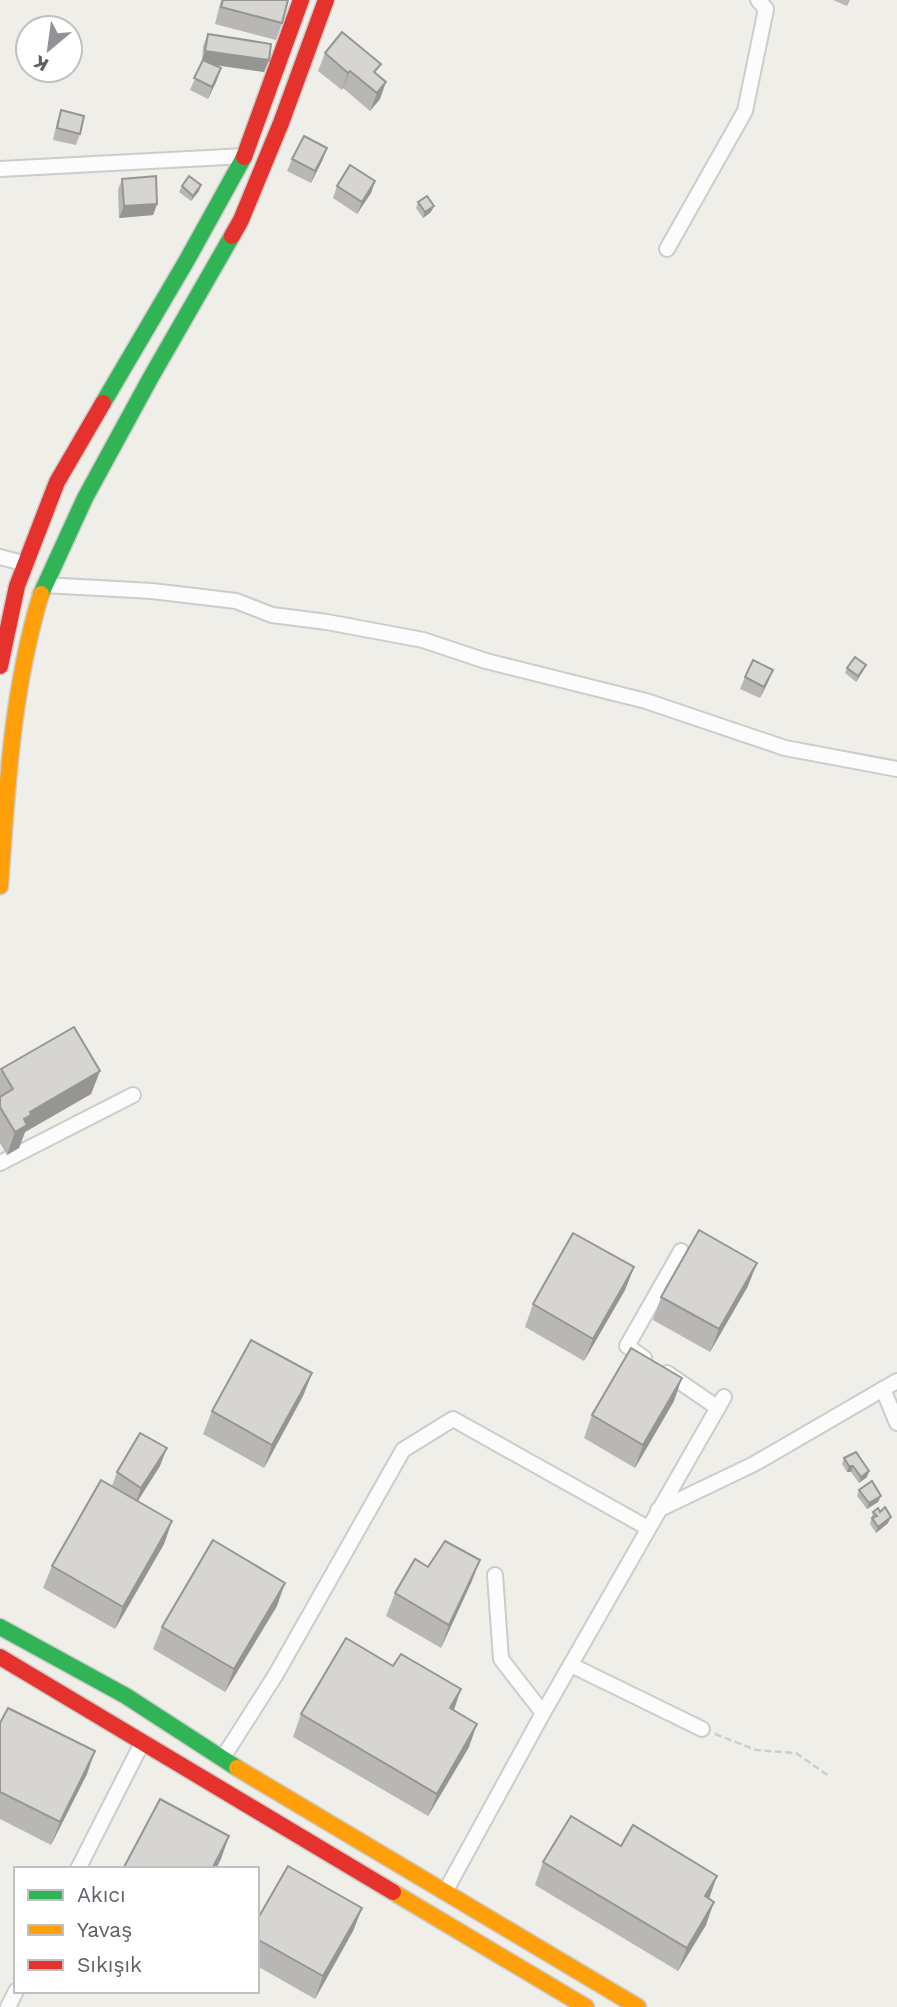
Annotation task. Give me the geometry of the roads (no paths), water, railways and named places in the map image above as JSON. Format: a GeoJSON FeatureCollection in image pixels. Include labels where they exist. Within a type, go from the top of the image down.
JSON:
{"type":"FeatureCollection","features":[{"type":"Feature","properties":{"kind":"main road"},"geometry":{"type":"LineString","coordinates":[[0,886],[10,746],[29,634],[71,490],[187,260],[245,156],[301,0]]}},
{"type":"Feature","properties":{"kind":"main road"},"geometry":{"type":"LineString","coordinates":[[0,666],[17,586],[26,564],[71,490],[151,377],[241,220],[281,123],[326,0]]}},
{"type":"Feature","properties":{"kind":"main road"},"geometry":{"type":"LineString","coordinates":[[245,156],[261,170]]}},
{"type":"Feature","properties":{"kind":"main road"},"geometry":{"type":"LineString","coordinates":[[0,1627],[126,1696],[222,1759],[638,2007]]}},
{"type":"Feature","properties":{"kind":"main road"},"geometry":{"type":"LineString","coordinates":[[0,1657],[586,2007]]}},
{"type":"Feature","properties":{"kind":"street"},"geometry":{"type":"LineString","coordinates":[[667,249],[745,111],[766,9],[758,0]]}},
{"type":"Feature","properties":{"kind":"street"},"geometry":{"type":"LineString","coordinates":[[0,169],[245,156]]}},
{"type":"Feature","properties":{"kind":"street"},"geometry":{"type":"LineString","coordinates":[[0,557],[26,564]]}},
{"type":"Feature","properties":{"kind":"street"},"geometry":{"type":"LineString","coordinates":[[44,585],[152,591],[236,601],[272,615],[423,640],[486,661],[646,701],[786,748],[897,769]]}},
{"type":"Feature","properties":{"kind":"street"},"geometry":{"type":"LineString","coordinates":[[0,1163],[132,1095]]}},
{"type":"Feature","properties":{"kind":"street"},"geometry":{"type":"LineString","coordinates":[[445,1892],[543,1713],[721,1403],[627,1346],[681,1251]]}},
{"type":"Feature","properties":{"kind":"street"},"geometry":{"type":"LineString","coordinates":[[658,1510],[754,1464],[897,1381]]}},
{"type":"Feature","properties":{"kind":"street"},"geometry":{"type":"LineString","coordinates":[[883,1389],[897,1423]]}},
{"type":"Feature","properties":{"kind":"street"},"geometry":{"type":"LineString","coordinates":[[222,1759],[275,1676],[403,1450],[453,1419],[648,1528]]}},
{"type":"Feature","properties":{"kind":"street"},"geometry":{"type":"LineString","coordinates":[[495,1575],[501,1659],[543,1713]]}},
{"type":"Feature","properties":{"kind":"street"},"geometry":{"type":"LineString","coordinates":[[571,1665],[702,1729]]}},
{"type":"Feature","properties":{"kind":"street"},"geometry":{"type":"LineString","coordinates":[[79,1867],[142,1743]]}}]}
